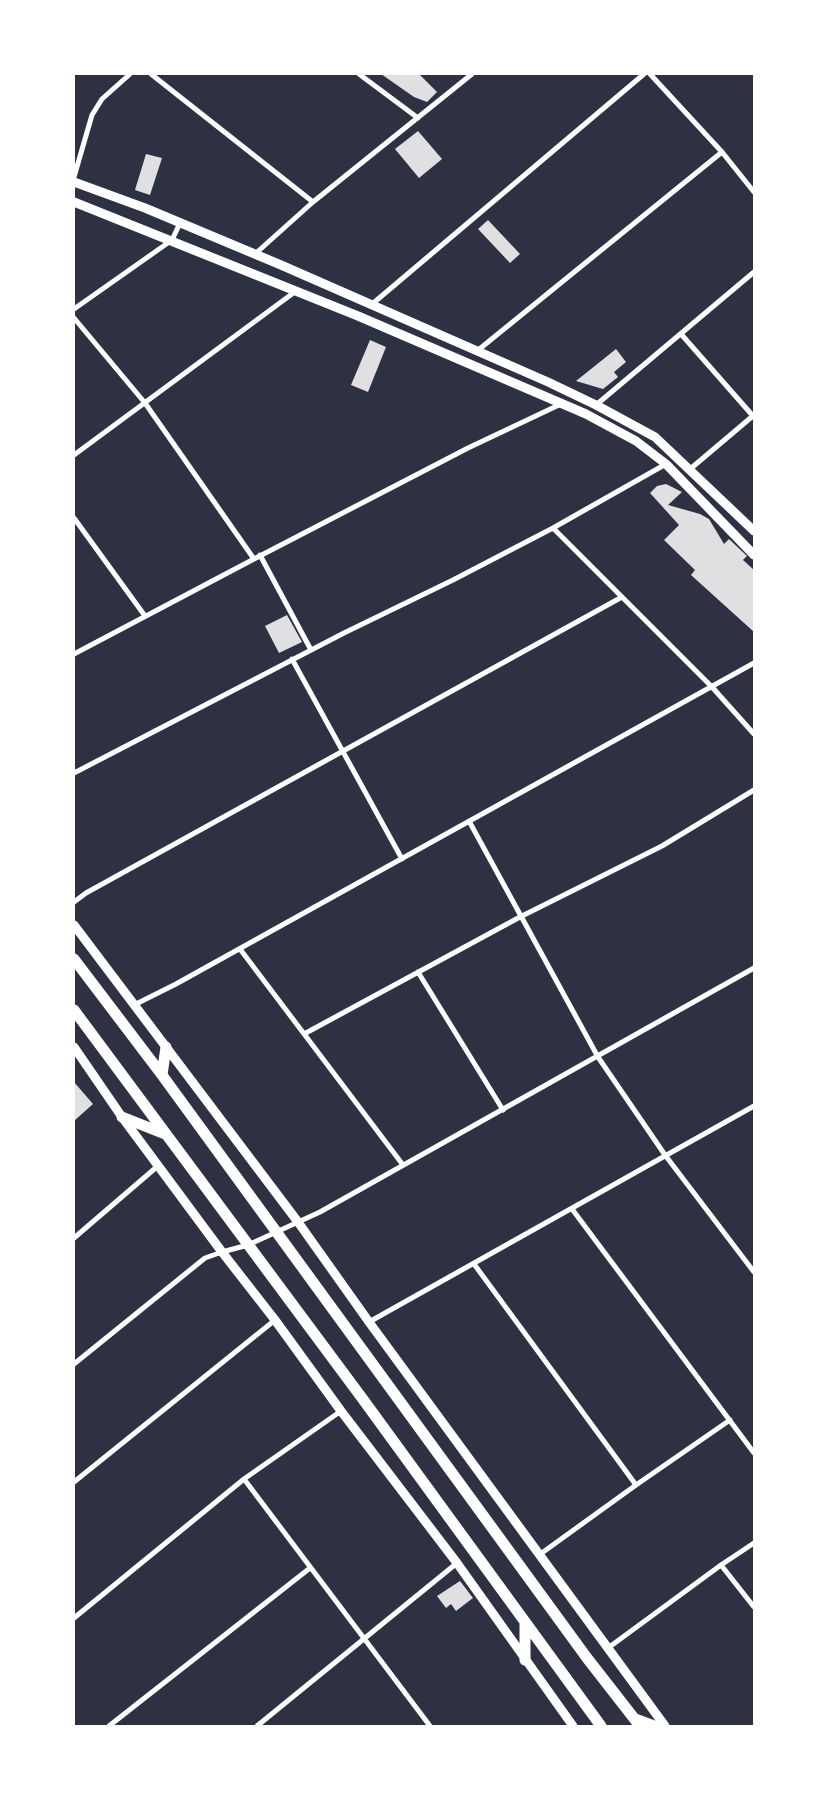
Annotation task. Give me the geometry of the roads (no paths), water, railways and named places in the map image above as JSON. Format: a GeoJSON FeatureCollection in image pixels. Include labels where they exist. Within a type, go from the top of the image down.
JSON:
{"type":"FeatureCollection","features":[{"type":"Feature","properties":{"kind":"main road"},"geometry":{"type":"LineString","coordinates":[[74,958],[276,1231],[587,1658],[638,1723],[654,1726]]}},
{"type":"Feature","properties":{"kind":"main road"},"geometry":{"type":"LineString","coordinates":[[74,1010],[601,1726]]}},
{"type":"Feature","properties":{"kind":"main road"},"geometry":{"type":"LineString","coordinates":[[162,1076],[166,1048]]}},
{"type":"Feature","properties":{"kind":"main road"},"geometry":{"type":"LineString","coordinates":[[122,1117],[165,1134]]}},
{"type":"Feature","properties":{"kind":"main road"},"geometry":{"type":"LineString","coordinates":[[525,1622],[525,1660]]}},
{"type":"Feature","properties":{"kind":"street"},"geometry":{"type":"LineString","coordinates":[[74,177],[92,115],[102,99],[130,74]]}},
{"type":"Feature","properties":{"kind":"street"},"geometry":{"type":"LineString","coordinates":[[151,74],[313,202]]}},
{"type":"Feature","properties":{"kind":"street"},"geometry":{"type":"LineString","coordinates":[[359,74],[418,118]]}},
{"type":"Feature","properties":{"kind":"street"},"geometry":{"type":"LineString","coordinates":[[255,254],[313,202],[472,74]]}},
{"type":"Feature","properties":{"kind":"street"},"geometry":{"type":"LineString","coordinates":[[371,305],[644,74]]}},
{"type":"Feature","properties":{"kind":"street"},"geometry":{"type":"LineString","coordinates":[[650,74],[722,152],[754,192]]}},
{"type":"Feature","properties":{"kind":"street"},"geometry":{"type":"LineString","coordinates":[[477,351],[722,152]]}},
{"type":"Feature","properties":{"kind":"street"},"geometry":{"type":"LineString","coordinates":[[74,182],[255,254],[596,405],[655,437],[754,531]]}},
{"type":"Feature","properties":{"kind":"street"},"geometry":{"type":"LineString","coordinates":[[74,202],[297,290],[586,414],[636,441],[666,464],[754,555]]}},
{"type":"Feature","properties":{"kind":"street"},"geometry":{"type":"LineString","coordinates":[[74,309],[172,240],[180,223]]}},
{"type":"Feature","properties":{"kind":"street"},"geometry":{"type":"LineString","coordinates":[[596,405],[754,272]]}},
{"type":"Feature","properties":{"kind":"street"},"geometry":{"type":"LineString","coordinates":[[74,455],[297,290]]}},
{"type":"Feature","properties":{"kind":"street"},"geometry":{"type":"LineString","coordinates":[[74,318],[145,403],[254,558]]}},
{"type":"Feature","properties":{"kind":"street"},"geometry":{"type":"LineString","coordinates":[[681,334],[754,416],[688,470]]}},
{"type":"Feature","properties":{"kind":"street"},"geometry":{"type":"LineString","coordinates":[[74,654],[254,558],[468,448],[561,404]]}},
{"type":"Feature","properties":{"kind":"street"},"geometry":{"type":"LineString","coordinates":[[74,773],[292,659],[453,580],[553,528],[666,464]]}},
{"type":"Feature","properties":{"kind":"street"},"geometry":{"type":"LineString","coordinates":[[74,518],[145,616]]}},
{"type":"Feature","properties":{"kind":"street"},"geometry":{"type":"LineString","coordinates":[[553,528],[712,687],[754,734]]}},
{"type":"Feature","properties":{"kind":"street"},"geometry":{"type":"LineString","coordinates":[[260,555],[311,650]]}},
{"type":"Feature","properties":{"kind":"street"},"geometry":{"type":"LineString","coordinates":[[74,902],[95,888],[622,597]]}},
{"type":"Feature","properties":{"kind":"street"},"geometry":{"type":"LineString","coordinates":[[292,659],[402,858]]}},
{"type":"Feature","properties":{"kind":"street"},"geometry":{"type":"LineString","coordinates":[[134,1005],[240,949],[754,663]]}},
{"type":"Feature","properties":{"kind":"street"},"geometry":{"type":"LineString","coordinates":[[304,1034],[520,917],[662,846],[754,790]]}},
{"type":"Feature","properties":{"kind":"street"},"geometry":{"type":"LineString","coordinates":[[469,821],[598,1057],[665,1155],[754,1271]]}},
{"type":"Feature","properties":{"kind":"street"},"geometry":{"type":"LineString","coordinates":[[74,925],[298,1222],[368,1322],[665,1726]]}},
{"type":"Feature","properties":{"kind":"street"},"geometry":{"type":"LineString","coordinates":[[240,949],[403,1165]]}},
{"type":"Feature","properties":{"kind":"street"},"geometry":{"type":"LineString","coordinates":[[74,1364],[205,1258],[248,1245],[298,1222],[503,1110],[754,968]]}},
{"type":"Feature","properties":{"kind":"street"},"geometry":{"type":"LineString","coordinates":[[418,972],[503,1110]]}},
{"type":"Feature","properties":{"kind":"street"},"geometry":{"type":"LineString","coordinates":[[74,1047],[122,1117],[222,1252],[457,1563],[573,1726]]}},
{"type":"Feature","properties":{"kind":"street"},"geometry":{"type":"LineString","coordinates":[[368,1322],[754,1106]]}},
{"type":"Feature","properties":{"kind":"street"},"geometry":{"type":"LineString","coordinates":[[74,1238],[159,1165]]}},
{"type":"Feature","properties":{"kind":"street"},"geometry":{"type":"LineString","coordinates":[[572,1209],[754,1453]]}},
{"type":"Feature","properties":{"kind":"street"},"geometry":{"type":"LineString","coordinates":[[474,1264],[636,1485]]}},
{"type":"Feature","properties":{"kind":"street"},"geometry":{"type":"LineString","coordinates":[[74,1482],[275,1320]]}},
{"type":"Feature","properties":{"kind":"street"},"geometry":{"type":"LineString","coordinates":[[74,1618],[244,1479],[341,1411]]}},
{"type":"Feature","properties":{"kind":"street"},"geometry":{"type":"LineString","coordinates":[[539,1555],[730,1420]]}},
{"type":"Feature","properties":{"kind":"street"},"geometry":{"type":"LineString","coordinates":[[244,1479],[430,1726]]}},
{"type":"Feature","properties":{"kind":"street"},"geometry":{"type":"LineString","coordinates":[[608,1648],[754,1543]]}},
{"type":"Feature","properties":{"kind":"street"},"geometry":{"type":"LineString","coordinates":[[257,1726],[457,1563]]}},
{"type":"Feature","properties":{"kind":"street"},"geometry":{"type":"LineString","coordinates":[[721,1565],[754,1607]]}},
{"type":"Feature","properties":{"kind":"street"},"geometry":{"type":"LineString","coordinates":[[109,1726],[310,1568]]}}]}
